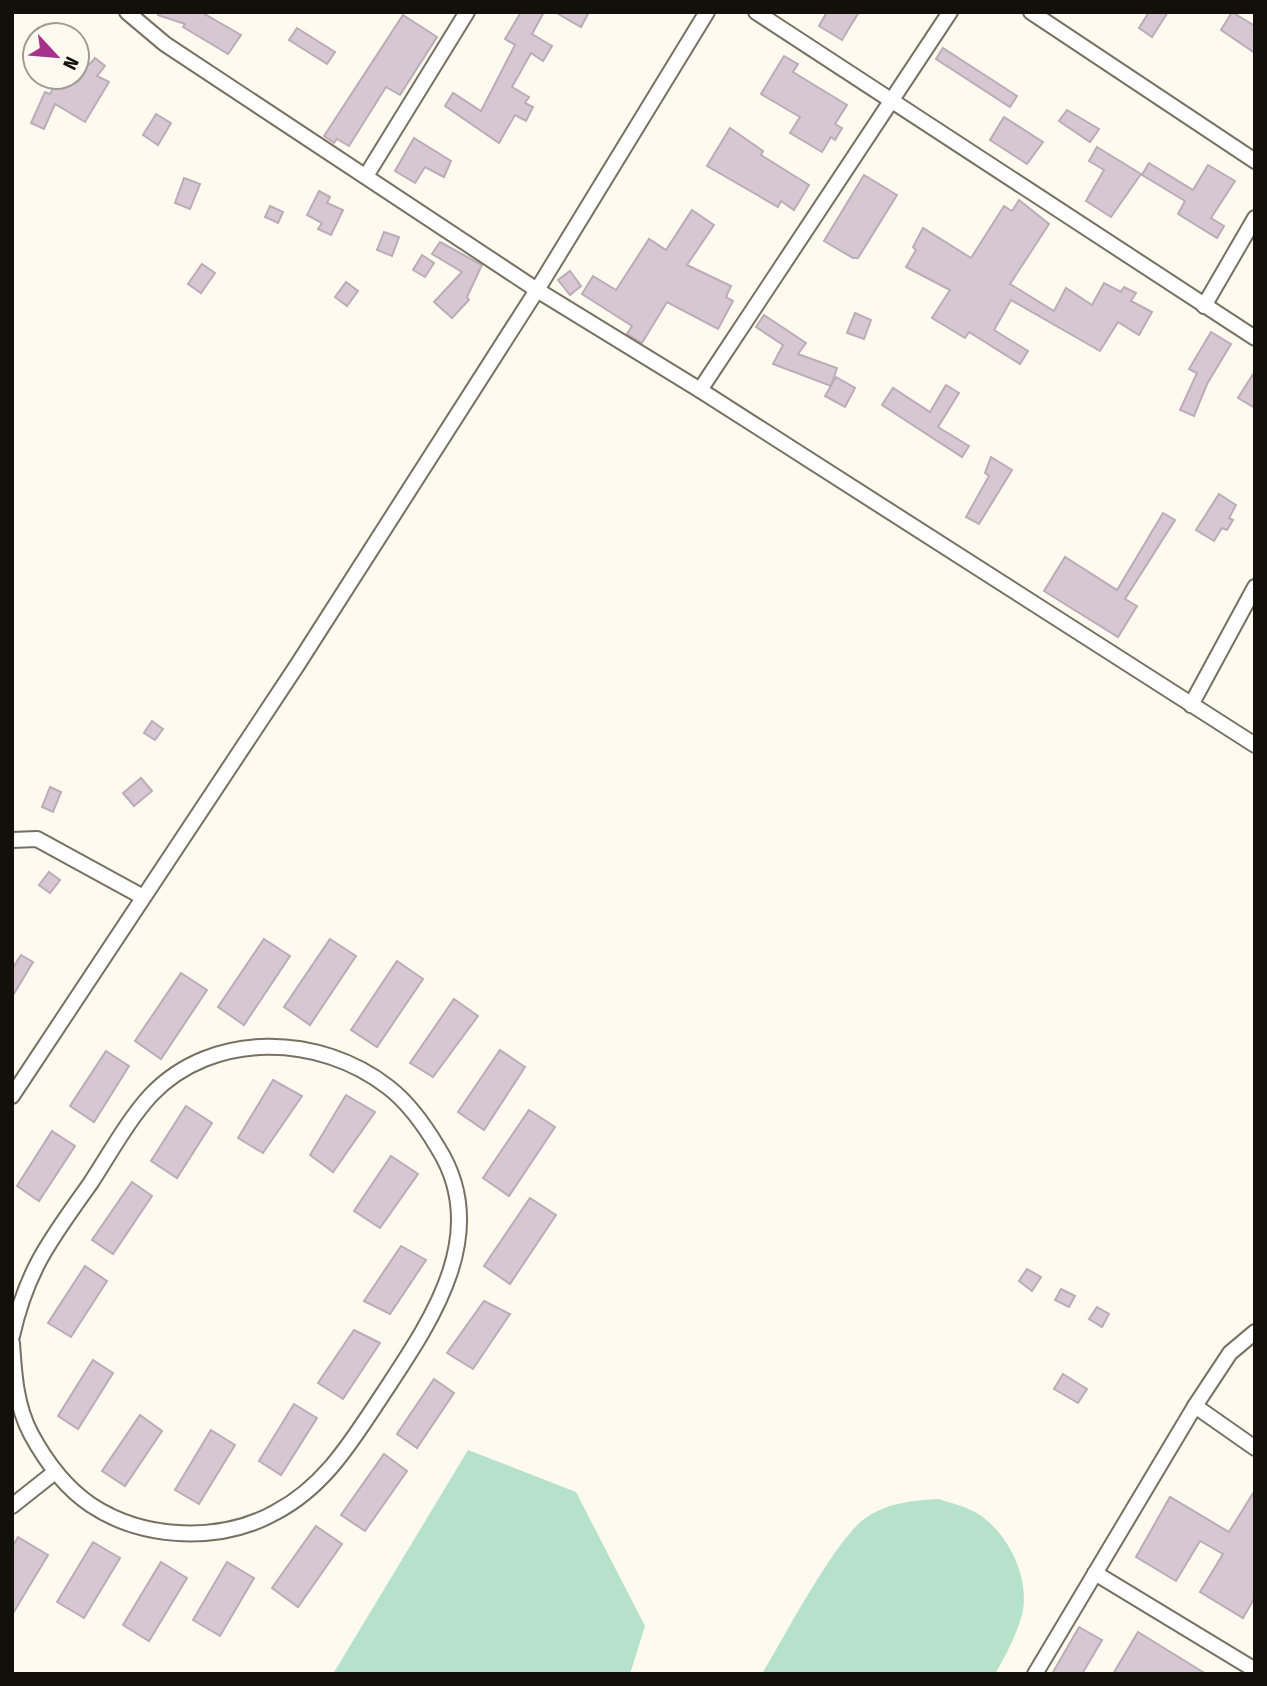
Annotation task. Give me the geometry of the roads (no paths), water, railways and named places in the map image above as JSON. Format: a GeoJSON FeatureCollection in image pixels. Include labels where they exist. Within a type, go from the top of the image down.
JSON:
{"type":"FeatureCollection","features":[{"type":"Feature","properties":{"kind":"street"},"geometry":{"type":"LineString","coordinates":[[127,12],[165,44],[537,290],[700,390],[1255,745]]}},
{"type":"Feature","properties":{"kind":"street"},"geometry":{"type":"LineString","coordinates":[[366,176],[467,12]]}},
{"type":"Feature","properties":{"kind":"street"},"geometry":{"type":"LineString","coordinates":[[12,1096],[305,652],[537,290],[706,12]]}},
{"type":"Feature","properties":{"kind":"street"},"geometry":{"type":"LineString","coordinates":[[756,12],[1255,338]]}},
{"type":"Feature","properties":{"kind":"street"},"geometry":{"type":"LineString","coordinates":[[700,390],[950,12]]}},
{"type":"Feature","properties":{"kind":"street"},"geometry":{"type":"LineString","coordinates":[[1031,12],[1255,161]]}},
{"type":"Feature","properties":{"kind":"street"},"geometry":{"type":"LineString","coordinates":[[1205,306],[1255,218]]}},
{"type":"Feature","properties":{"kind":"street"},"geometry":{"type":"LineString","coordinates":[[1191,705],[1250,608],[1255,587]]}},
{"type":"Feature","properties":{"kind":"street"},"geometry":{"type":"LineString","coordinates":[[12,840],[37,839],[143,897]]}},
{"type":"Feature","properties":{"kind":"street"},"geometry":{"type":"LineString","coordinates":[[12,1336],[21,1295],[41,1253],[152,1095],[196,1063],[209,1058],[247,1046],[300,1048],[351,1064],[389,1088],[419,1119],[441,1152],[458,1191],[459,1231],[450,1280],[431,1322],[338,1461],[308,1493],[273,1514],[227,1531],[179,1534],[131,1523],[91,1505],[55,1472],[29,1432],[15,1388],[12,1343]]}},
{"type":"Feature","properties":{"kind":"street"},"geometry":{"type":"LineString","coordinates":[[1035,1674],[1195,1406],[1230,1353],[1255,1332]]}},
{"type":"Feature","properties":{"kind":"street"},"geometry":{"type":"LineString","coordinates":[[1195,1406],[1255,1448]]}},
{"type":"Feature","properties":{"kind":"street"},"geometry":{"type":"LineString","coordinates":[[12,1506],[55,1472]]}},
{"type":"Feature","properties":{"kind":"street"},"geometry":{"type":"LineString","coordinates":[[1095,1573],[1255,1670]]}}]}
